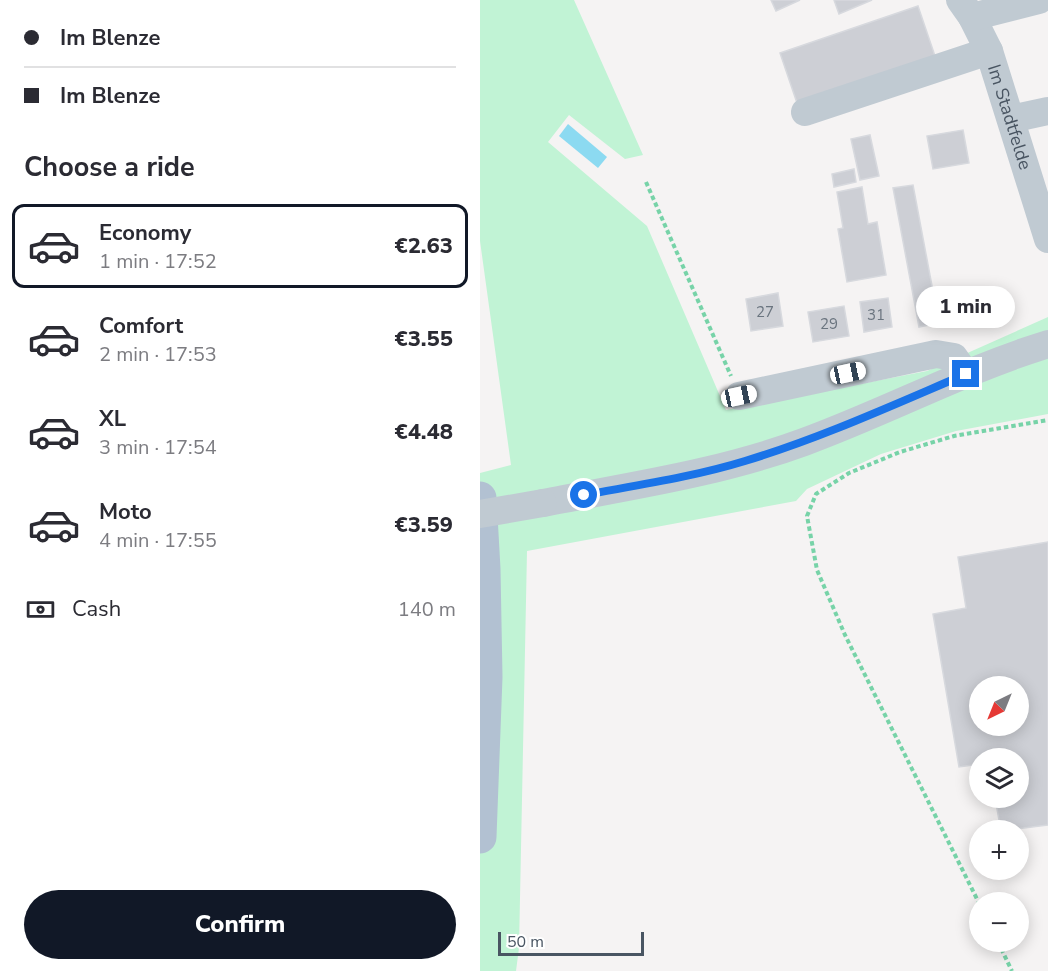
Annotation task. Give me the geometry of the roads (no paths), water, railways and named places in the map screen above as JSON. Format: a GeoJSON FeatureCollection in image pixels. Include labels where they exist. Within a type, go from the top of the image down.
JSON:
{"type":"FeatureCollection","features":[{"type":"Feature","properties":{"kind":"main road"},"geometry":{"type":"LineString","coordinates":[[480,498],[486,677],[480,837]]}},
{"type":"Feature","properties":{"kind":"street"},"geometry":{"type":"LineString","coordinates":[[966,8],[1039,0]]}},
{"type":"Feature","properties":{"kind":"street","name":"Im Stadtfelde"},"geometry":{"type":"LineString","coordinates":[[966,8],[989,51],[1048,239]]}},
{"type":"Feature","properties":{"kind":"street"},"geometry":{"type":"LineString","coordinates":[[805,112],[989,51]]}},
{"type":"Feature","properties":{"kind":"street"},"geometry":{"type":"LineString","coordinates":[[1011,119],[1048,111]]}},
{"type":"Feature","properties":{"kind":"street"},"geometry":{"type":"LineString","coordinates":[[480,514],[666,480],[742,462],[804,442],[966,374],[1048,344]]}},
{"type":"Feature","properties":{"kind":"street"},"geometry":{"type":"LineString","coordinates":[[739,396],[936,354],[954,357],[966,374]]}},
{"type":"Feature","properties":{"kind":"water"},"geometry":{"type":"Polygon","coordinates":[[[568,124],[607,157],[598,168],[559,136],[568,124]]]}}]}
